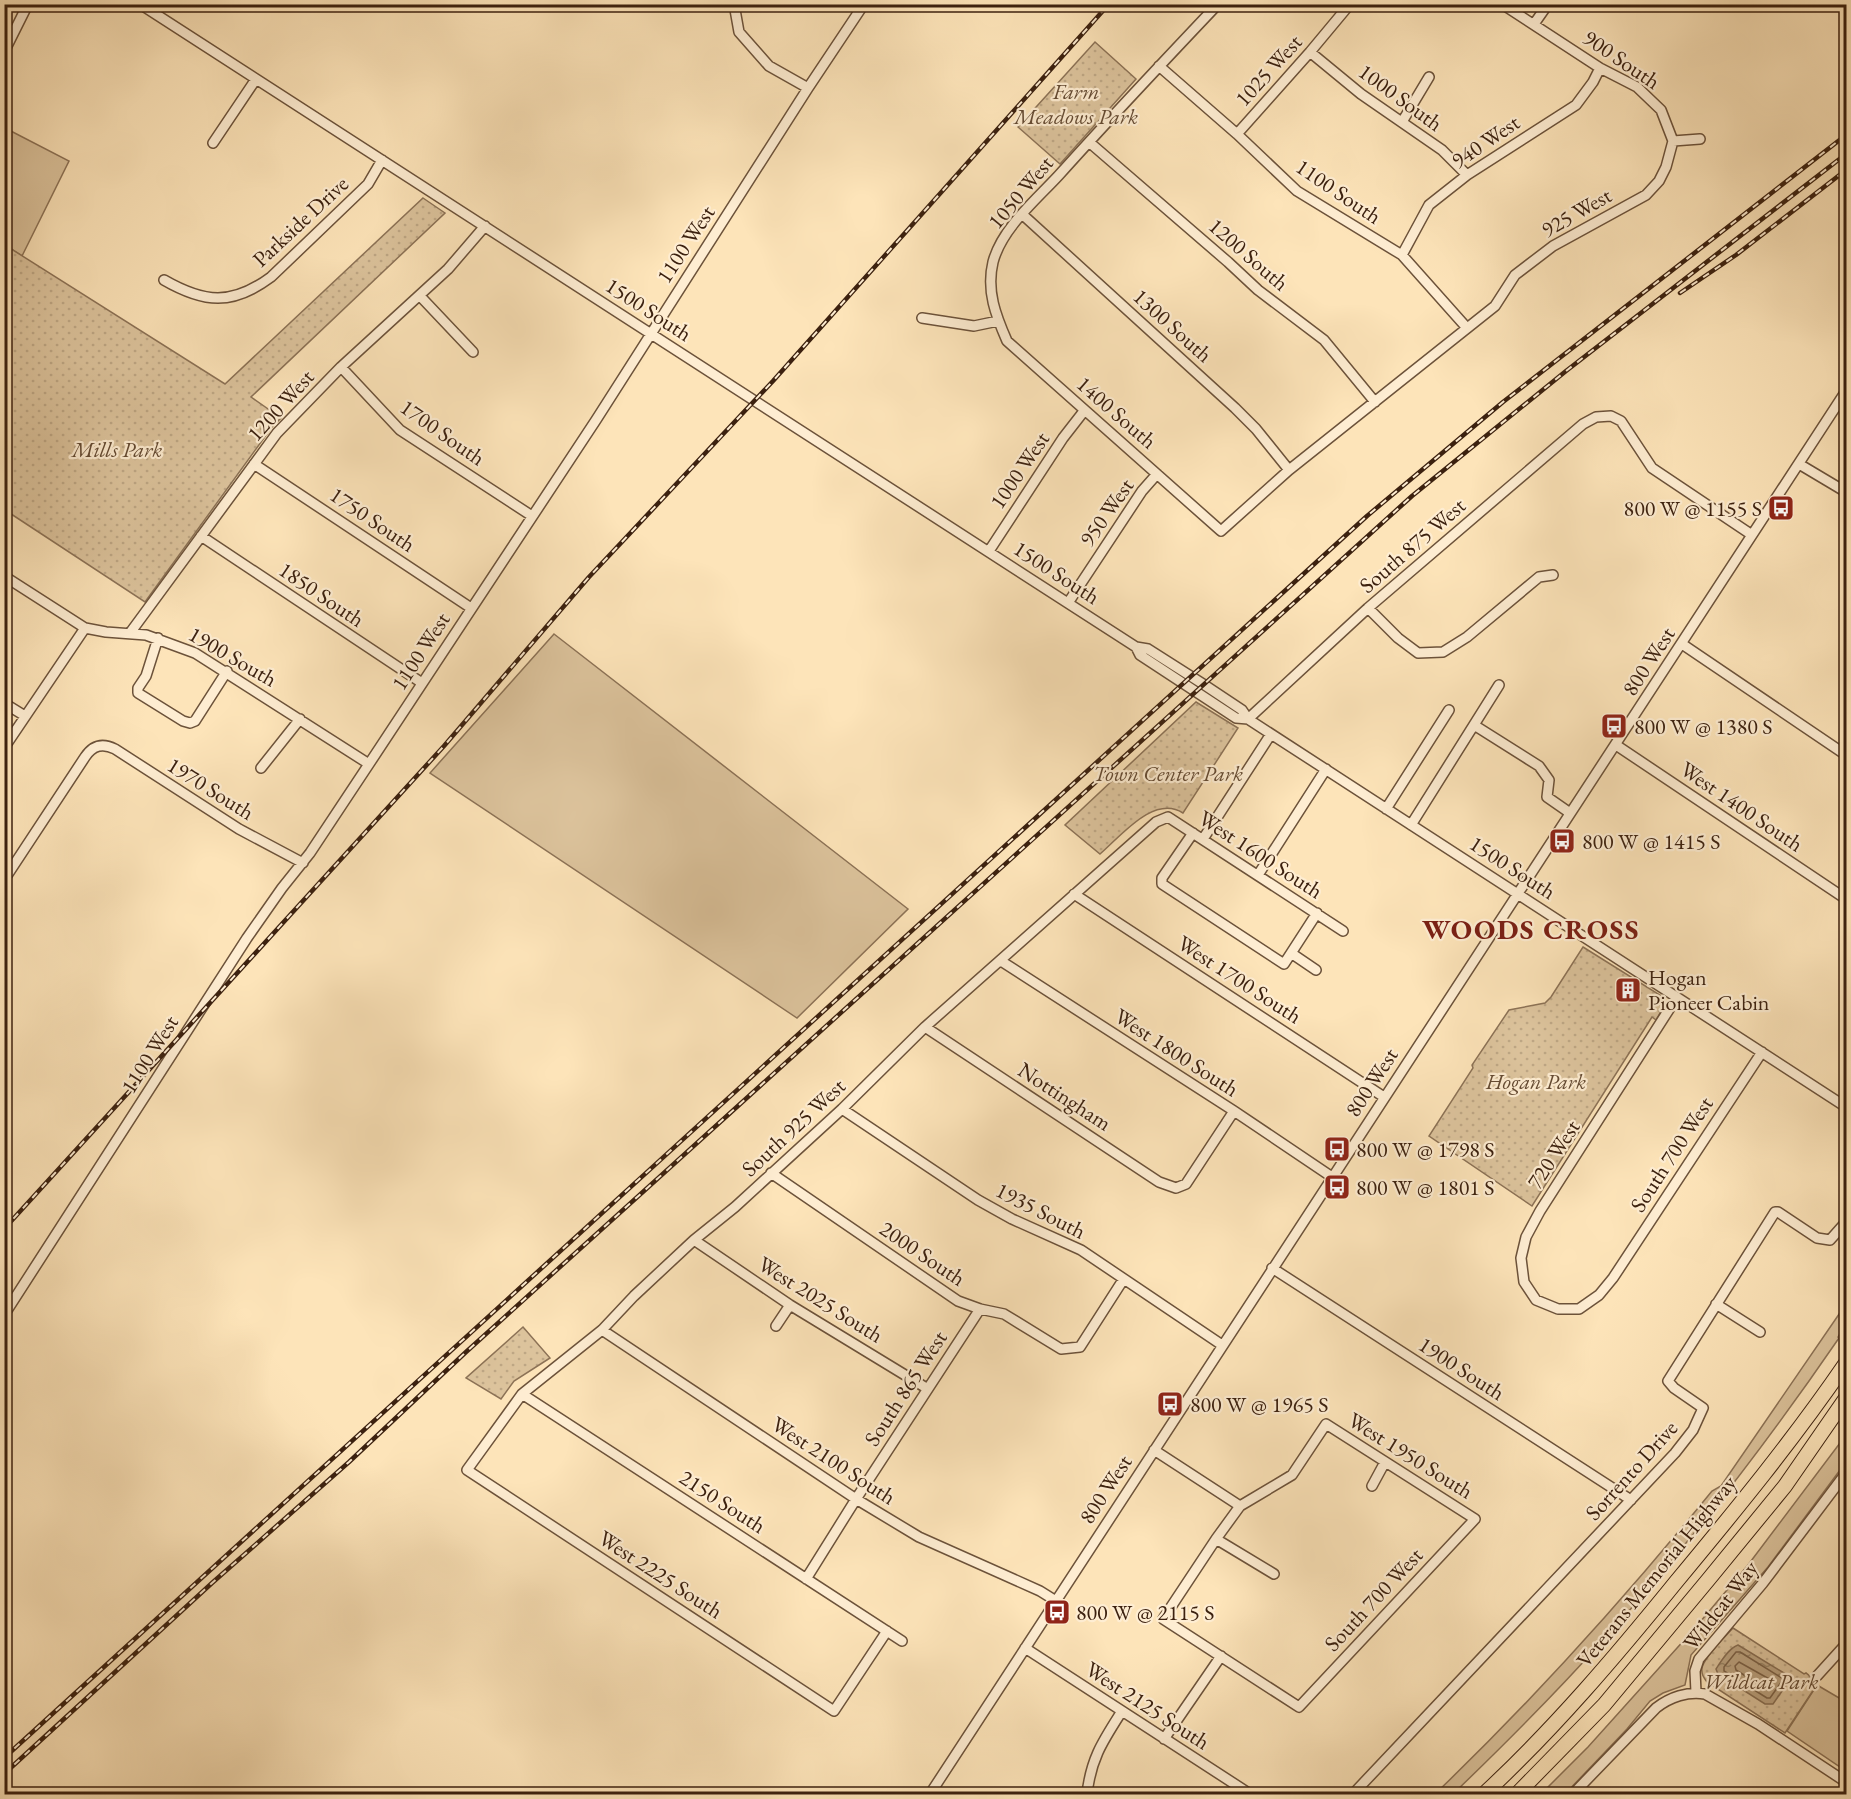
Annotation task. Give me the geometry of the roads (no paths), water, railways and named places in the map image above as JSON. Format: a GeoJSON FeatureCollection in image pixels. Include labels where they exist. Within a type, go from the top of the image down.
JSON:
{"type":"FeatureCollection","features":[{"type":"Feature","properties":{"kind":"highway","name":"Veterans Memorial Highway"},"geometry":{"type":"LineString","coordinates":[[1484,1794],[1523,1758],[1609,1664],[1715,1536],[1822,1398],[1846,1363]]}},
{"type":"Feature","properties":{"kind":"highway","name":"Veterans Memorial Highway"},"geometry":{"type":"LineString","coordinates":[[1517,1794],[1604,1705],[1708,1580],[1785,1486],[1846,1398]]}},
{"type":"Feature","properties":{"kind":"street"},"geometry":{"type":"LineString","coordinates":[[4,52],[28,4]]}},
{"type":"Feature","properties":{"kind":"street","name":"1500 South"},"geometry":{"type":"LineString","coordinates":[[140,4],[1068,603],[1136,646],[1148,649],[1203,684],[1242,710],[1248,719],[1846,1107]]}},
{"type":"Feature","properties":{"kind":"street"},"geometry":{"type":"LineString","coordinates":[[734,4],[739,32],[769,66],[808,88]]}},
{"type":"Feature","properties":{"kind":"street","name":"1100 West"},"geometry":{"type":"LineString","coordinates":[[4,1315],[247,938],[282,888],[303,863],[369,764],[864,4]]}},
{"type":"Feature","properties":{"kind":"street","name":"1050 West"},"geometry":{"type":"LineString","coordinates":[[997,319],[990,286],[993,261],[1011,229],[1218,4]]}},
{"type":"Feature","properties":{"kind":"street","name":"1025 West"},"geometry":{"type":"LineString","coordinates":[[1237,134],[1311,52],[1350,4]]}},
{"type":"Feature","properties":{"kind":"street","name":"900 South"},"geometry":{"type":"LineString","coordinates":[[1502,4],[1600,68],[1636,87],[1661,110],[1673,141]]}},
{"type":"Feature","properties":{"kind":"street"},"geometry":{"type":"LineString","coordinates":[[1534,24],[1548,4]]}},
{"type":"Feature","properties":{"kind":"street","name":"1000 South"},"geometry":{"type":"LineString","coordinates":[[1311,52],[1361,94],[1442,150],[1467,175]]}},
{"type":"Feature","properties":{"kind":"street","name":"1100 South"},"geometry":{"type":"LineString","coordinates":[[1159,66],[1237,134],[1297,191],[1402,255],[1463,331]]}},
{"type":"Feature","properties":{"kind":"street","name":"940 West"},"geometry":{"type":"LineString","coordinates":[[1402,255],[1429,205],[1467,175],[1576,105],[1600,68]]}},
{"type":"Feature","properties":{"kind":"street"},"geometry":{"type":"LineString","coordinates":[[1402,122],[1429,77]]}},
{"type":"Feature","properties":{"kind":"street"},"geometry":{"type":"LineString","coordinates":[[213,143],[256,79]]}},
{"type":"Feature","properties":{"kind":"street"},"geometry":{"type":"LineString","coordinates":[[1673,141],[1700,139]]}},
{"type":"Feature","properties":{"kind":"street","name":"925 West"},"geometry":{"type":"LineString","coordinates":[[1375,402],[1495,306],[1515,275],[1553,246],[1646,195],[1659,182],[1673,141]]}},
{"type":"Feature","properties":{"kind":"street","name":"1200 South"},"geometry":{"type":"LineString","coordinates":[[1089,142],[1228,261],[1258,290],[1324,340],[1375,402]]}},
{"type":"Feature","properties":{"kind":"street","name":"Parkside Drive"},"geometry":{"type":"LineString","coordinates":[[164,280],[195,295],[213,299],[228,298],[258,287],[346,207],[368,184],[382,160]]}},
{"type":"Feature","properties":{"kind":"street","name":"1300 South"},"geometry":{"type":"LineString","coordinates":[[1023,215],[1235,408],[1256,429],[1288,470]]}},
{"type":"Feature","properties":{"kind":"street","name":"1200 West"},"geometry":{"type":"LineString","coordinates":[[130,633],[277,433],[341,367],[420,296],[460,256],[485,226]]}},
{"type":"Feature","properties":{"kind":"street"},"geometry":{"type":"LineString","coordinates":[[420,296],[473,352]]}},
{"type":"Feature","properties":{"kind":"street"},"geometry":{"type":"LineString","coordinates":[[922,318],[974,326],[997,319]]}},
{"type":"Feature","properties":{"kind":"street","name":"1400 South"},"geometry":{"type":"LineString","coordinates":[[997,319],[1008,341],[1221,531],[1288,470]]}},
{"type":"Feature","properties":{"kind":"street","name":"1700 South"},"geometry":{"type":"LineString","coordinates":[[341,367],[400,430],[532,516]]}},
{"type":"Feature","properties":{"kind":"street","name":"800 West"},"geometry":{"type":"LineString","coordinates":[[930,1794],[1846,391]]}},
{"type":"Feature","properties":{"kind":"street"},"geometry":{"type":"LineString","coordinates":[[1288,470],[1375,402]]}},
{"type":"Feature","properties":{"kind":"street","name":"1000 West"},"geometry":{"type":"LineString","coordinates":[[988,551],[1084,411]]}},
{"type":"Feature","properties":{"kind":"street","name":"South 875 West"},"geometry":{"type":"LineString","coordinates":[[1248,719],[1368,608],[1583,424],[1596,417],[1611,416],[1621,421],[1652,468],[1752,535]]}},
{"type":"Feature","properties":{"kind":"street","name":"1750 South"},"geometry":{"type":"LineString","coordinates":[[254,464],[471,608]]}},
{"type":"Feature","properties":{"kind":"street"},"geometry":{"type":"LineString","coordinates":[[1799,464],[1846,492]]}},
{"type":"Feature","properties":{"kind":"street","name":"950 West"},"geometry":{"type":"LineString","coordinates":[[1068,603],[1142,491],[1158,474]]}},
{"type":"Feature","properties":{"kind":"street","name":"1850 South"},"geometry":{"type":"LineString","coordinates":[[201,536],[422,683]]}},
{"type":"Feature","properties":{"kind":"street"},"geometry":{"type":"LineString","coordinates":[[1368,608],[1398,638],[1418,653],[1443,652],[1467,637],[1539,577],[1552,575]]}},
{"type":"Feature","properties":{"kind":"street","name":"1900 South"},"geometry":{"type":"LineString","coordinates":[[4,576],[85,628],[159,638],[195,652],[369,764]]}},
{"type":"Feature","properties":{"kind":"street"},"geometry":{"type":"LineString","coordinates":[[4,748],[85,628]]}},
{"type":"Feature","properties":{"kind":"street"},"geometry":{"type":"LineString","coordinates":[[159,638],[138,693],[183,721],[192,723],[227,671]]}},
{"type":"Feature","properties":{"kind":"street"},"geometry":{"type":"LineString","coordinates":[[1682,644],[1846,755]]}},
{"type":"Feature","properties":{"kind":"street"},"geometry":{"type":"LineString","coordinates":[[1411,825],[1499,685]]}},
{"type":"Feature","properties":{"kind":"street"},"geometry":{"type":"LineString","coordinates":[[4,703],[25,716]]}},
{"type":"Feature","properties":{"kind":"street"},"geometry":{"type":"LineString","coordinates":[[1386,809],[1449,710]]}},
{"type":"Feature","properties":{"kind":"street"},"geometry":{"type":"LineString","coordinates":[[261,768],[300,719]]}},
{"type":"Feature","properties":{"kind":"street"},"geometry":{"type":"LineString","coordinates":[[1474,725],[1539,766],[1549,780],[1547,797],[1570,813]]}},
{"type":"Feature","properties":{"kind":"street"},"geometry":{"type":"LineString","coordinates":[[1203,839],[1271,734]]}},
{"type":"Feature","properties":{"kind":"street","name":"West 1400 South"},"geometry":{"type":"LineString","coordinates":[[1616,745],[1846,899]]}},
{"type":"Feature","properties":{"kind":"street","name":"1970 South"},"geometry":{"type":"LineString","coordinates":[[4,880],[85,757],[91,749],[100,746],[115,749],[239,829],[303,863]]}},
{"type":"Feature","properties":{"kind":"street"},"geometry":{"type":"LineString","coordinates":[[1258,875],[1326,769]]}},
{"type":"Feature","properties":{"kind":"street","name":"West 1600 South"},"geometry":{"type":"LineString","coordinates":[[1156,822],[1168,817],[1343,931]]}},
{"type":"Feature","properties":{"kind":"street","name":"South 925 West"},"geometry":{"type":"LineString","coordinates":[[467,1470],[522,1394],[602,1329],[694,1240],[735,1207],[842,1109],[925,1027],[1156,822]]}},
{"type":"Feature","properties":{"kind":"street"},"geometry":{"type":"LineString","coordinates":[[1193,832],[1162,878],[1162,884],[1284,964],[1317,913]]}},
{"type":"Feature","properties":{"kind":"street","name":"West 1700 South"},"geometry":{"type":"LineString","coordinates":[[1074,894],[1384,1097]]}},
{"type":"Feature","properties":{"kind":"street"},"geometry":{"type":"LineString","coordinates":[[1291,953],[1316,970]]}},
{"type":"Feature","properties":{"kind":"street","name":"West 1800 South"},"geometry":{"type":"LineString","coordinates":[[1001,961],[1332,1177]]}},
{"type":"Feature","properties":{"kind":"street","name":"720 West"},"geometry":{"type":"LineString","coordinates":[[1613,1278],[1599,1295],[1579,1310],[1558,1309],[1536,1300],[1524,1282],[1521,1258],[1526,1237],[1540,1211],[1677,997]]}},
{"type":"Feature","properties":{"kind":"street","name":"Nottingham"},"geometry":{"type":"LineString","coordinates":[[925,1027],[1159,1182],[1176,1188],[1186,1184],[1234,1111]]}},
{"type":"Feature","properties":{"kind":"street","name":"South 700 West"},"geometry":{"type":"LineString","coordinates":[[1613,1278],[1762,1052]]}},
{"type":"Feature","properties":{"kind":"street","name":"1935 South"},"geometry":{"type":"LineString","coordinates":[[842,1109],[978,1200],[1012,1219],[1081,1250],[1222,1345]]}},
{"type":"Feature","properties":{"kind":"street","name":"2000 South"},"geometry":{"type":"LineString","coordinates":[[771,1173],[958,1301],[980,1310],[1004,1314],[1061,1350],[1080,1347],[1123,1280]]}},
{"type":"Feature","properties":{"kind":"street","name":"Sorrento Drive"},"geometry":{"type":"LineString","coordinates":[[1353,1794],[1675,1454],[1693,1430],[1703,1408],[1674,1388],[1668,1381],[1775,1212],[1817,1238],[1830,1240],[1846,1222]]}},
{"type":"Feature","properties":{"kind":"street","name":"West 2025 South"},"geometry":{"type":"LineString","coordinates":[[694,1240],[790,1305],[928,1389]]}},
{"type":"Feature","properties":{"kind":"street","name":"1900 South"},"geometry":{"type":"LineString","coordinates":[[1272,1268],[1631,1500]]}},
{"type":"Feature","properties":{"kind":"street"},"geometry":{"type":"LineString","coordinates":[[1716,1304],[1760,1332]]}},
{"type":"Feature","properties":{"kind":"street"},"geometry":{"type":"LineString","coordinates":[[776,1326],[790,1305]]}},
{"type":"Feature","properties":{"kind":"street","name":"South 865 West"},"geometry":{"type":"LineString","coordinates":[[806,1579],[980,1310]]}},
{"type":"Feature","properties":{"kind":"street","name":"West 2100 South"},"geometry":{"type":"LineString","coordinates":[[602,1329],[856,1499],[919,1537],[1040,1591],[1056,1601]]}},
{"type":"Feature","properties":{"kind":"street","name":"2150 South"},"geometry":{"type":"LineString","coordinates":[[522,1394],[902,1641]]}},
{"type":"Feature","properties":{"kind":"street","name":"West 1950 South"},"geometry":{"type":"LineString","coordinates":[[1240,1506],[1292,1475],[1326,1424],[1476,1519]]}},
{"type":"Feature","properties":{"kind":"street"},"geometry":{"type":"LineString","coordinates":[[1154,1450],[1240,1506],[1163,1619],[1221,1656],[1164,1738]]}},
{"type":"Feature","properties":{"kind":"street"},"geometry":{"type":"LineString","coordinates":[[1372,1486],[1385,1462]]}},
{"type":"Feature","properties":{"kind":"street","name":"West 2225 South"},"geometry":{"type":"LineString","coordinates":[[467,1470],[834,1711],[887,1631]]}},
{"type":"Feature","properties":{"kind":"street","name":"Wildcat Way"},"geometry":{"type":"LineString","coordinates":[[1696,1692],[1695,1671],[1699,1659],[1770,1574],[1846,1473]]}},
{"type":"Feature","properties":{"kind":"street","name":"South 700 West"},"geometry":{"type":"LineString","coordinates":[[1221,1656],[1299,1707],[1476,1519]]}},
{"type":"Feature","properties":{"kind":"street"},"geometry":{"type":"LineString","coordinates":[[1216,1539],[1274,1574]]}},
{"type":"Feature","properties":{"kind":"street"},"geometry":{"type":"LineString","coordinates":[[1817,1676],[1846,1644]]}},
{"type":"Feature","properties":{"kind":"street","name":"West 2125 South"},"geometry":{"type":"LineString","coordinates":[[1025,1648],[1250,1794]]}},
{"type":"Feature","properties":{"kind":"street"},"geometry":{"type":"LineString","coordinates":[[1573,1794],[1656,1707],[1671,1699],[1696,1692],[1706,1694],[1758,1725],[1846,1782]]}},
{"type":"Feature","properties":{"kind":"street"},"geometry":{"type":"LineString","coordinates":[[1087,1794],[1099,1747],[1122,1711]]}},
{"type":"Feature","properties":{"kind":"water"},"geometry":{"type":"Polygon","coordinates":[[[1738,1645],[1789,1676],[1789,1681],[1773,1704],[1765,1704],[1718,1674],[1716,1669],[1720,1662],[1738,1645]]]}},
{"type":"Feature","properties":{"kind":"railway"},"geometry":{"type":"LineString","coordinates":[[4,1229],[444,746],[589,577],[773,381],[1109,4]]}},
{"type":"Feature","properties":{"kind":"railway"},"geometry":{"type":"LineString","coordinates":[[4,1758],[1367,516],[1503,402],[1846,135]]}},
{"type":"Feature","properties":{"kind":"railway"},"geometry":{"type":"LineString","coordinates":[[4,1774],[212,1583],[349,1462],[466,1352],[1412,496],[1566,371],[1846,154]]}},
{"type":"Feature","properties":{"kind":"railway"},"geometry":{"type":"LineString","coordinates":[[1680,293],[1736,255],[1846,170]]}},
{"type":"Feature","properties":{"kind":"place","name":"800 W @ 1155 S"},"geometry":{"type":"Point","coordinates":[1781,508]}},
{"type":"Feature","properties":{"kind":"place","name":"800 W @ 1380 S"},"geometry":{"type":"Point","coordinates":[1614,726]}},
{"type":"Feature","properties":{"kind":"place","name":"800 W @ 1415 S"},"geometry":{"type":"Point","coordinates":[1562,841]}},
{"type":"Feature","properties":{"kind":"place","name":"Hogan Pioneer Cabin"},"geometry":{"type":"Point","coordinates":[1628,990]}},
{"type":"Feature","properties":{"kind":"place","name":"800 W @ 1798 S"},"geometry":{"type":"Point","coordinates":[1337,1149]}},
{"type":"Feature","properties":{"kind":"place","name":"800 W @ 1801 S"},"geometry":{"type":"Point","coordinates":[1337,1187]}},
{"type":"Feature","properties":{"kind":"place","name":"800 W @ 1965 S"},"geometry":{"type":"Point","coordinates":[1170,1404]}},
{"type":"Feature","properties":{"kind":"place","name":"800 W @ 2115 S"},"geometry":{"type":"Point","coordinates":[1057,1612]}},
{"type":"Feature","properties":{"kind":"district","name":"WOODS CROSS"},"geometry":{"type":"Point","coordinates":[1531,929]}},
{"type":"Feature","properties":{"kind":"park label","name":"Farm Meadows Park"},"geometry":{"type":"Point","coordinates":[1076,104]}},
{"type":"Feature","properties":{"kind":"park label","name":"Mills Park"},"geometry":{"type":"Point","coordinates":[117,449]}},
{"type":"Feature","properties":{"kind":"park label","name":"Town Center Park"},"geometry":{"type":"Point","coordinates":[1168,773]}},
{"type":"Feature","properties":{"kind":"park label","name":"Hogan Park"},"geometry":{"type":"Point","coordinates":[1536,1081]}},
{"type":"Feature","properties":{"kind":"park label","name":"Wildcat Park"},"geometry":{"type":"Point","coordinates":[1761,1681]}}]}
